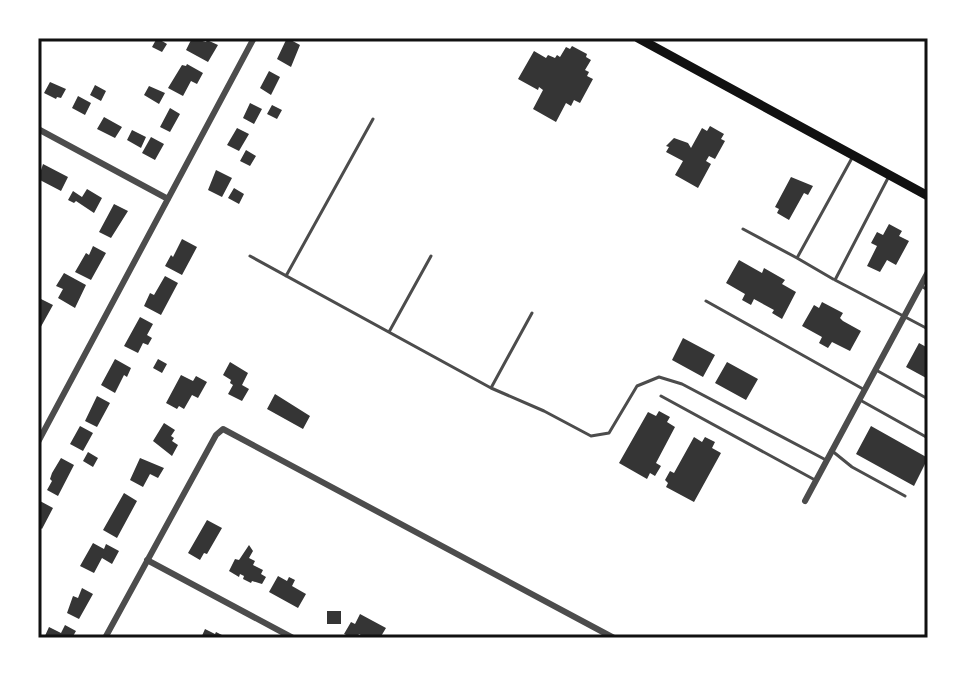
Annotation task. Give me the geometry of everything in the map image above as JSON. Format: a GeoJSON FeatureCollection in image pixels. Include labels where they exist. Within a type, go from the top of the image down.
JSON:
{"type":"FeatureCollection","features":[{"type":"Feature","properties":{"kind":"main road"},"geometry":{"type":"LineString","coordinates":[[638,38],[928,196]]}},
{"type":"Feature","properties":{"kind":"street"},"geometry":{"type":"LineString","coordinates":[[38,442],[254,38]]}},
{"type":"Feature","properties":{"kind":"street"},"geometry":{"type":"LineString","coordinates":[[38,129],[168,199]]}},
{"type":"Feature","properties":{"kind":"street"},"geometry":{"type":"LineString","coordinates":[[805,501],[928,272]]}},
{"type":"Feature","properties":{"kind":"street"},"geometry":{"type":"LineString","coordinates":[[105,638],[221,429],[614,638]]}},
{"type":"Feature","properties":{"kind":"street"},"geometry":{"type":"LineString","coordinates":[[147,560],[293,638]]}},
{"type":"Feature","properties":{"kind":"lane"},"geometry":{"type":"LineString","coordinates":[[286,276],[373,119]]}},
{"type":"Feature","properties":{"kind":"lane"},"geometry":{"type":"LineString","coordinates":[[797,258],[853,155]]}},
{"type":"Feature","properties":{"kind":"lane"},"geometry":{"type":"LineString","coordinates":[[835,280],[890,175]]}},
{"type":"Feature","properties":{"kind":"lane"},"geometry":{"type":"LineString","coordinates":[[743,229],[928,329]]}},
{"type":"Feature","properties":{"kind":"lane"},"geometry":{"type":"LineString","coordinates":[[250,256],[491,388],[555,416],[591,436],[609,433],[637,386],[659,377],[669,378],[826,460]]}},
{"type":"Feature","properties":{"kind":"lane"},"geometry":{"type":"LineString","coordinates":[[389,332],[431,256]]}},
{"type":"Feature","properties":{"kind":"lane"},"geometry":{"type":"LineString","coordinates":[[921,286],[928,290]]}},
{"type":"Feature","properties":{"kind":"lane"},"geometry":{"type":"LineString","coordinates":[[706,301],[865,390]]}},
{"type":"Feature","properties":{"kind":"lane"},"geometry":{"type":"LineString","coordinates":[[491,388],[532,313]]}},
{"type":"Feature","properties":{"kind":"lane"},"geometry":{"type":"LineString","coordinates":[[876,370],[928,399]]}},
{"type":"Feature","properties":{"kind":"lane"},"geometry":{"type":"LineString","coordinates":[[661,396],[815,480]]}},
{"type":"Feature","properties":{"kind":"lane"},"geometry":{"type":"LineString","coordinates":[[860,400],[928,438]]}},
{"type":"Feature","properties":{"kind":"lane"},"geometry":{"type":"LineString","coordinates":[[831,450],[852,467],[905,496]]}},
{"type":"Feature","properties":{"kind":"building"},"geometry":{"type":"Polygon","coordinates":[[[157,38],[167,44],[162,52],[152,47],[157,38]]]}},
{"type":"Feature","properties":{"kind":"building"},"geometry":{"type":"Polygon","coordinates":[[[192,38],[218,45],[208,62],[186,50],[192,38]]]}},
{"type":"Feature","properties":{"kind":"building"},"geometry":{"type":"Polygon","coordinates":[[[289,39],[300,45],[291,67],[277,59],[289,39]]]}},
{"type":"Feature","properties":{"kind":"building"},"geometry":{"type":"Polygon","coordinates":[[[572,46],[587,54],[586,57],[591,60],[585,70],[589,72],[587,76],[593,79],[580,103],[574,100],[571,106],[566,103],[556,122],[533,109],[543,90],[518,79],[534,51],[546,58],[548,55],[555,58],[557,55],[560,57],[566,47],[570,49],[572,46]]]}},
{"type":"Feature","properties":{"kind":"building"},"geometry":{"type":"Polygon","coordinates":[[[187,64],[203,73],[197,84],[191,81],[183,96],[168,88],[182,65],[187,64]]]}},
{"type":"Feature","properties":{"kind":"building"},"geometry":{"type":"Polygon","coordinates":[[[269,71],[280,77],[271,95],[260,88],[269,71]]]}},
{"type":"Feature","properties":{"kind":"building"},"geometry":{"type":"Polygon","coordinates":[[[50,82],[66,89],[61,98],[44,93],[50,82]]]}},
{"type":"Feature","properties":{"kind":"building"},"geometry":{"type":"Polygon","coordinates":[[[95,85],[106,91],[101,101],[90,95],[95,85]]]}},
{"type":"Feature","properties":{"kind":"building"},"geometry":{"type":"Polygon","coordinates":[[[149,86],[165,93],[159,104],[144,95],[149,86]]]}},
{"type":"Feature","properties":{"kind":"building"},"geometry":{"type":"Polygon","coordinates":[[[78,96],[91,103],[85,115],[72,108],[78,96]]]}},
{"type":"Feature","properties":{"kind":"building"},"geometry":{"type":"Polygon","coordinates":[[[250,103],[262,109],[254,124],[243,118],[250,103]]]}},
{"type":"Feature","properties":{"kind":"building"},"geometry":{"type":"Polygon","coordinates":[[[272,105],[282,110],[277,119],[267,114],[272,105]]]}},
{"type":"Feature","properties":{"kind":"building"},"geometry":{"type":"Polygon","coordinates":[[[170,108],[180,114],[170,132],[160,127],[170,108]]]}},
{"type":"Feature","properties":{"kind":"building"},"geometry":{"type":"Polygon","coordinates":[[[104,117],[122,127],[115,138],[97,129],[104,117]]]}},
{"type":"Feature","properties":{"kind":"building"},"geometry":{"type":"Polygon","coordinates":[[[710,126],[724,134],[721,139],[725,141],[715,159],[709,156],[706,161],[711,164],[698,188],[675,175],[683,161],[666,152],[669,147],[666,146],[674,138],[688,143],[691,148],[702,128],[707,131],[710,126]]]}},
{"type":"Feature","properties":{"kind":"building"},"geometry":{"type":"Polygon","coordinates":[[[237,128],[249,134],[239,151],[227,145],[237,128]]]}},
{"type":"Feature","properties":{"kind":"building"},"geometry":{"type":"Polygon","coordinates":[[[132,130],[146,137],[141,148],[127,140],[132,130]]]}},
{"type":"Feature","properties":{"kind":"building"},"geometry":{"type":"Polygon","coordinates":[[[151,137],[164,144],[155,160],[142,153],[151,137]]]}},
{"type":"Feature","properties":{"kind":"building"},"geometry":{"type":"Polygon","coordinates":[[[246,150],[256,156],[250,166],[240,161],[246,150]]]}},
{"type":"Feature","properties":{"kind":"building"},"geometry":{"type":"Polygon","coordinates":[[[43,164],[68,177],[61,191],[38,179],[43,164]]]}},
{"type":"Feature","properties":{"kind":"building"},"geometry":{"type":"Polygon","coordinates":[[[216,170],[232,178],[222,197],[208,190],[216,170]]]}},
{"type":"Feature","properties":{"kind":"building"},"geometry":{"type":"Polygon","coordinates":[[[791,177],[813,186],[808,195],[804,193],[789,220],[777,213],[779,209],[775,207],[791,177]]]}},
{"type":"Feature","properties":{"kind":"building"},"geometry":{"type":"Polygon","coordinates":[[[234,188],[244,194],[239,204],[228,198],[234,188]]]}},
{"type":"Feature","properties":{"kind":"building"},"geometry":{"type":"Polygon","coordinates":[[[87,189],[102,198],[94,213],[76,201],[68,200],[73,191],[82,197],[87,189]]]}},
{"type":"Feature","properties":{"kind":"building"},"geometry":{"type":"Polygon","coordinates":[[[114,204],[128,211],[111,238],[99,232],[114,204]]]}},
{"type":"Feature","properties":{"kind":"building"},"geometry":{"type":"Polygon","coordinates":[[[889,224],[902,231],[899,236],[909,241],[896,265],[887,260],[880,272],[867,266],[877,246],[871,243],[877,232],[883,235],[889,224]]]}},
{"type":"Feature","properties":{"kind":"building"},"geometry":{"type":"Polygon","coordinates":[[[182,239],[197,247],[182,275],[165,266],[182,239]]]}},
{"type":"Feature","properties":{"kind":"building"},"geometry":{"type":"Polygon","coordinates":[[[93,246],[106,253],[91,280],[75,272],[93,246]]]}},
{"type":"Feature","properties":{"kind":"building"},"geometry":{"type":"Polygon","coordinates":[[[739,260],[762,273],[764,268],[785,280],[782,284],[796,292],[782,319],[772,313],[774,310],[754,299],[751,305],[742,300],[745,294],[726,283],[739,260]]]}},
{"type":"Feature","properties":{"kind":"building"},"geometry":{"type":"Polygon","coordinates":[[[64,273],[86,285],[75,308],[58,298],[63,289],[56,286],[64,273]]]}},
{"type":"Feature","properties":{"kind":"building"},"geometry":{"type":"Polygon","coordinates":[[[165,276],[178,283],[161,315],[144,306],[150,293],[154,295],[165,276]]]}},
{"type":"Feature","properties":{"kind":"building"},"geometry":{"type":"Polygon","coordinates":[[[38,300],[53,305],[38,332],[38,300]]]}},
{"type":"Feature","properties":{"kind":"building"},"geometry":{"type":"Polygon","coordinates":[[[822,302],[843,313],[840,318],[843,321],[861,331],[850,351],[832,342],[828,348],[819,343],[822,337],[802,326],[814,305],[819,308],[822,302]]]}},
{"type":"Feature","properties":{"kind":"building"},"geometry":{"type":"Polygon","coordinates":[[[140,317],[153,324],[147,335],[152,338],[148,345],[143,343],[138,353],[124,346],[140,317]]]}},
{"type":"Feature","properties":{"kind":"building"},"geometry":{"type":"Polygon","coordinates":[[[683,338],[715,355],[703,377],[672,360],[683,338]]]}},
{"type":"Feature","properties":{"kind":"building"},"geometry":{"type":"Polygon","coordinates":[[[919,343],[928,348],[928,379],[906,367],[919,343]]]}},
{"type":"Feature","properties":{"kind":"building"},"geometry":{"type":"Polygon","coordinates":[[[115,359],[131,368],[115,393],[101,385],[115,359]]]}},
{"type":"Feature","properties":{"kind":"building"},"geometry":{"type":"Polygon","coordinates":[[[158,359],[167,364],[162,373],[153,368],[158,359]]]}},
{"type":"Feature","properties":{"kind":"building"},"geometry":{"type":"Polygon","coordinates":[[[230,362],[248,373],[242,385],[249,389],[242,401],[228,394],[233,385],[223,375],[230,362]]]}},
{"type":"Feature","properties":{"kind":"building"},"geometry":{"type":"Polygon","coordinates":[[[727,362],[758,379],[746,400],[715,383],[727,362]]]}},
{"type":"Feature","properties":{"kind":"building"},"geometry":{"type":"Polygon","coordinates":[[[181,375],[193,381],[196,376],[207,382],[198,398],[192,395],[184,409],[179,406],[177,409],[166,403],[181,375]]]}},
{"type":"Feature","properties":{"kind":"building"},"geometry":{"type":"Polygon","coordinates":[[[275,394],[310,416],[303,429],[267,409],[275,394]]]}},
{"type":"Feature","properties":{"kind":"building"},"geometry":{"type":"Polygon","coordinates":[[[97,396],[110,403],[97,427],[85,421],[97,396]]]}},
{"type":"Feature","properties":{"kind":"building"},"geometry":{"type":"Polygon","coordinates":[[[659,411],[670,417],[667,422],[675,427],[656,463],[661,466],[655,476],[650,473],[647,479],[619,463],[648,412],[656,416],[659,411]]]}},
{"type":"Feature","properties":{"kind":"building"},"geometry":{"type":"Polygon","coordinates":[[[164,423],[175,430],[172,441],[178,445],[172,456],[153,441],[164,423]]]}},
{"type":"Feature","properties":{"kind":"building"},"geometry":{"type":"Polygon","coordinates":[[[80,426],[93,433],[83,451],[70,444],[80,426]]]}},
{"type":"Feature","properties":{"kind":"building"},"geometry":{"type":"Polygon","coordinates":[[[871,426],[928,458],[914,486],[856,454],[871,426]]]}},
{"type":"Feature","properties":{"kind":"building"},"geometry":{"type":"Polygon","coordinates":[[[694,437],[702,442],[705,437],[715,442],[712,448],[721,453],[694,502],[666,487],[668,483],[665,480],[670,471],[674,473],[694,437]]]}},
{"type":"Feature","properties":{"kind":"building"},"geometry":{"type":"Polygon","coordinates":[[[88,452],[98,458],[93,467],[83,461],[88,452]]]}},
{"type":"Feature","properties":{"kind":"building"},"geometry":{"type":"Polygon","coordinates":[[[61,458],[74,465],[58,496],[47,490],[61,458]]]}},
{"type":"Feature","properties":{"kind":"building"},"geometry":{"type":"Polygon","coordinates":[[[140,458],[164,468],[158,478],[150,474],[143,487],[130,480],[140,458]]]}},
{"type":"Feature","properties":{"kind":"building"},"geometry":{"type":"Polygon","coordinates":[[[124,493],[137,501],[117,538],[103,530],[124,493]]]}},
{"type":"Feature","properties":{"kind":"building"},"geometry":{"type":"Polygon","coordinates":[[[40,501],[53,508],[42,529],[38,526],[40,501]]]}},
{"type":"Feature","properties":{"kind":"building"},"geometry":{"type":"Polygon","coordinates":[[[207,520],[222,528],[200,560],[188,553],[207,520]]]}},
{"type":"Feature","properties":{"kind":"building"},"geometry":{"type":"Polygon","coordinates":[[[93,543],[104,549],[106,544],[119,551],[112,564],[102,558],[94,573],[80,566],[93,543]]]}},
{"type":"Feature","properties":{"kind":"building"},"geometry":{"type":"Polygon","coordinates":[[[249,545],[253,551],[249,558],[255,561],[253,565],[263,570],[261,574],[266,577],[262,584],[251,583],[243,579],[244,576],[240,574],[239,577],[229,571],[235,559],[239,560],[249,545]]]}},
{"type":"Feature","properties":{"kind":"building"},"geometry":{"type":"Polygon","coordinates":[[[278,576],[287,581],[289,577],[295,580],[292,586],[306,594],[298,608],[269,592],[278,576]]]}},
{"type":"Feature","properties":{"kind":"building"},"geometry":{"type":"Polygon","coordinates":[[[82,588],[93,594],[79,619],[67,613],[73,596],[78,598],[82,588]]]}},
{"type":"Feature","properties":{"kind":"building"},"geometry":{"type":"Polygon","coordinates":[[[327,611],[341,611],[341,624],[327,624],[327,611]]]}},
{"type":"Feature","properties":{"kind":"building"},"geometry":{"type":"Polygon","coordinates":[[[360,614],[386,628],[380,638],[366,638],[359,634],[357,638],[352,638],[344,634],[360,614]]]}},
{"type":"Feature","properties":{"kind":"building"},"geometry":{"type":"Polygon","coordinates":[[[65,625],[76,631],[72,638],[44,638],[49,627],[61,633],[65,625]]]}},
{"type":"Feature","properties":{"kind":"building"},"geometry":{"type":"Polygon","coordinates":[[[205,629],[216,632],[228,638],[201,638],[205,629]]]}}]}
